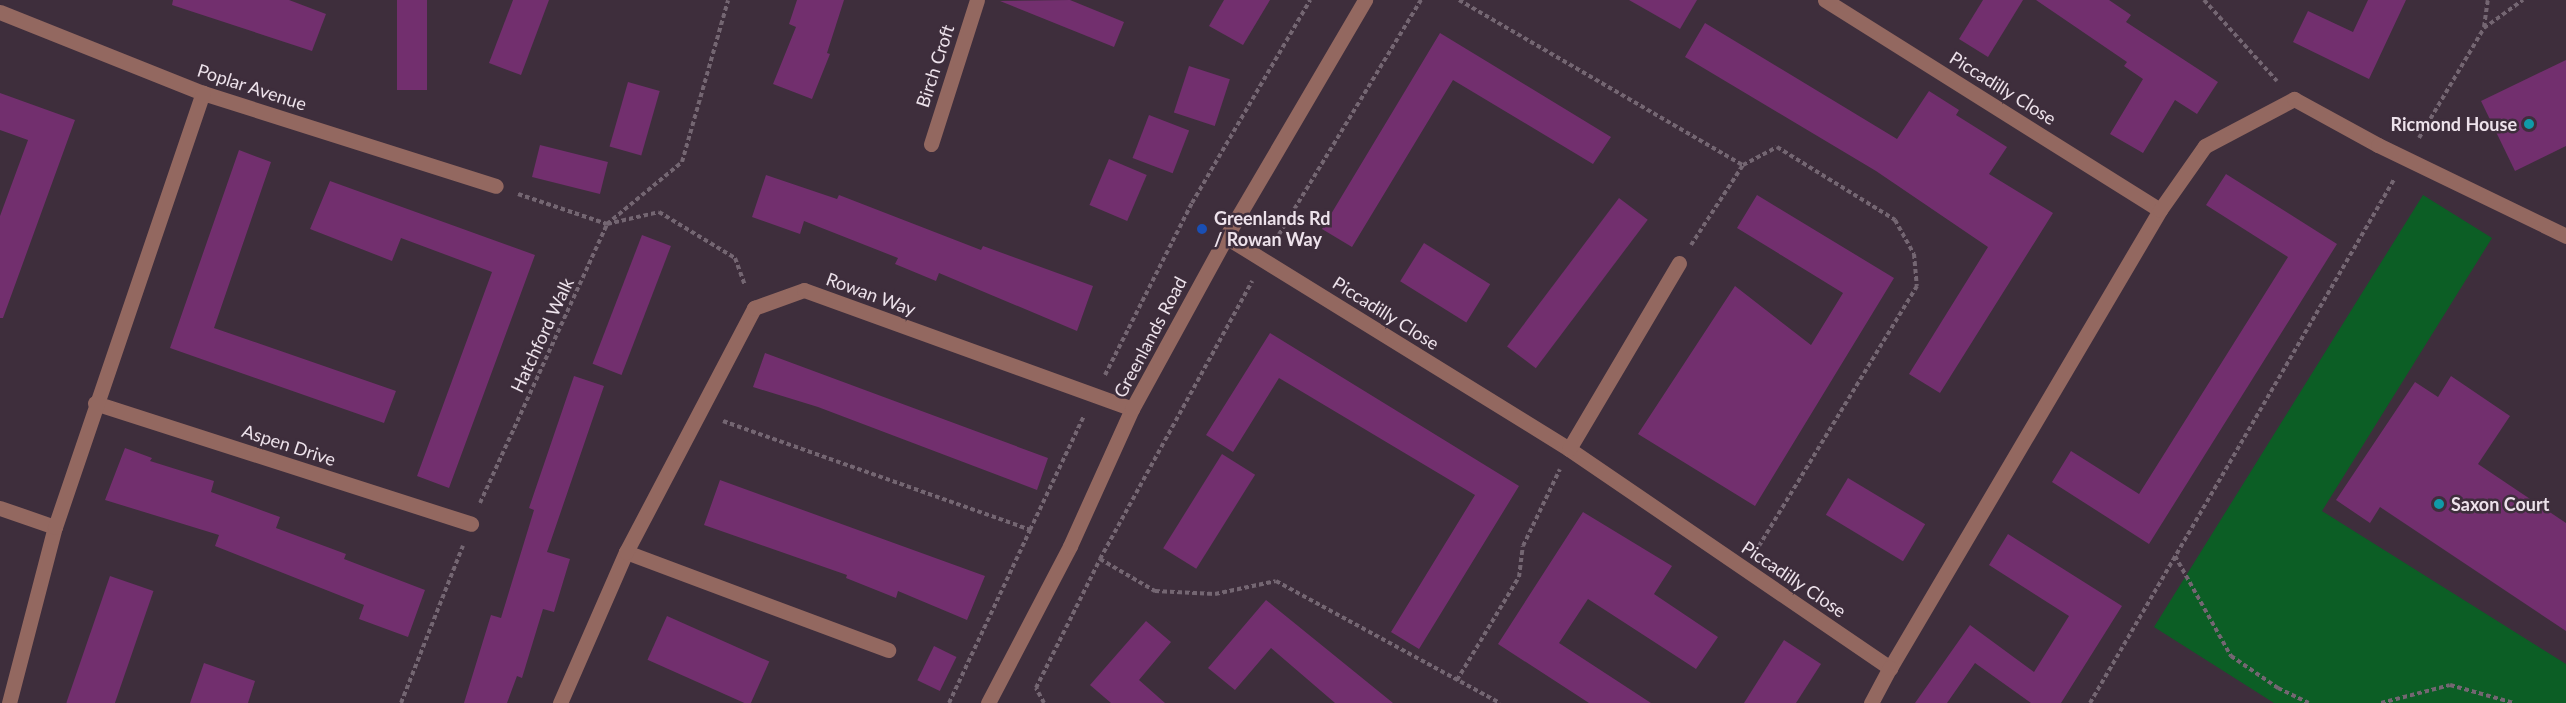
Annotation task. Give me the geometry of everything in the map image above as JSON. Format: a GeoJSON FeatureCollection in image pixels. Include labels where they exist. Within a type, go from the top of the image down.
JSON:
{"type":"FeatureCollection","features":[{"type":"Feature","properties":{"kind":"street","name":"Birch Croft"},"geometry":{"type":"LineString","coordinates":[[931,144],[977,0]]}},
{"type":"Feature","properties":{"kind":"street","name":"Greenlands Road"},"geometry":{"type":"LineString","coordinates":[[990,702],[1070,546],[1132,409],[1226,237],[1365,0]]}},
{"type":"Feature","properties":{"kind":"street","name":"Piccadilly Close"},"geometry":{"type":"LineString","coordinates":[[1825,0],[2160,210]]}},
{"type":"Feature","properties":{"kind":"street","name":"Poplar Avenue"},"geometry":{"type":"LineString","coordinates":[[0,12],[203,93],[496,186]]}},
{"type":"Feature","properties":{"kind":"street"},"geometry":{"type":"LineString","coordinates":[[9,703],[55,527],[95,403],[203,93]]}},
{"type":"Feature","properties":{"kind":"street"},"geometry":{"type":"LineString","coordinates":[[1871,703],[2160,210],[2205,146],[2294,99],[2407,159],[2562,234]]}},
{"type":"Feature","properties":{"kind":"street","name":"Piccadilly Close"},"geometry":{"type":"LineString","coordinates":[[1226,237],[1569,449],[1890,668]]}},
{"type":"Feature","properties":{"kind":"street"},"geometry":{"type":"LineString","coordinates":[[1569,449],[1679,263]]}},
{"type":"Feature","properties":{"kind":"street","name":"Rowan Way"},"geometry":{"type":"LineString","coordinates":[[754,308],[804,290],[1132,409]]}},
{"type":"Feature","properties":{"kind":"street"},"geometry":{"type":"LineString","coordinates":[[560,703],[626,552],[697,411],[754,308]]}},
{"type":"Feature","properties":{"kind":"street","name":"Aspen Drive"},"geometry":{"type":"LineString","coordinates":[[95,403],[471,524]]}},
{"type":"Feature","properties":{"kind":"street"},"geometry":{"type":"LineString","coordinates":[[0,508],[55,527]]}},
{"type":"Feature","properties":{"kind":"street"},"geometry":{"type":"LineString","coordinates":[[626,552],[888,650]]}},
{"type":"Feature","properties":{"kind":"path","name":"Hatchford Walk"},"geometry":{"type":"LineString","coordinates":[[401,703],[471,524],[607,224],[682,162],[728,0]]}},
{"type":"Feature","properties":{"kind":"path"},"geometry":{"type":"LineString","coordinates":[[948,703],[1094,396],[1192,203],[1310,0]]}},
{"type":"Feature","properties":{"kind":"path"},"geometry":{"type":"LineString","coordinates":[[1459,0],[1743,165]]}},
{"type":"Feature","properties":{"kind":"path"},"geometry":{"type":"LineString","coordinates":[[2204,0],[2294,99]]}},
{"type":"Feature","properties":{"kind":"path"},"geometry":{"type":"LineString","coordinates":[[2090,703],[2484,28],[2488,0]]}},
{"type":"Feature","properties":{"kind":"path"},"geometry":{"type":"LineString","coordinates":[[2484,28],[2523,0]]}},
{"type":"Feature","properties":{"kind":"path"},"geometry":{"type":"LineString","coordinates":[[1679,263],[1743,165],[1777,147],[1895,220],[1914,254],[1917,286],[1745,569]]}},
{"type":"Feature","properties":{"kind":"path"},"geometry":{"type":"LineString","coordinates":[[496,186],[607,224],[659,212],[735,258],[754,308]]}},
{"type":"Feature","properties":{"kind":"path"},"geometry":{"type":"LineString","coordinates":[[697,411],[1030,530]]}},
{"type":"Feature","properties":{"kind":"path"},"geometry":{"type":"LineString","coordinates":[[1457,680],[1520,577],[1523,546],[1569,449]]}},
{"type":"Feature","properties":{"kind":"path"},"geometry":{"type":"LineString","coordinates":[[2175,556],[2231,656],[2309,703]]}},
{"type":"Feature","properties":{"kind":"path"},"geometry":{"type":"LineString","coordinates":[[1044,703],[1036,688],[1100,559],[1155,591],[1215,594],[1276,581],[1500,703]]}},
{"type":"Feature","properties":{"kind":"path"},"geometry":{"type":"LineString","coordinates":[[2381,703],[2450,685],[2514,703]]}},
{"type":"Feature","properties":{"kind":"green space"},"geometry":{"type":"Polygon","coordinates":[[[2423,195],[2492,238],[2322,511],[2566,664],[2566,703],[2274,703],[2154,627],[2423,195]]]}},
{"type":"Feature","properties":{"kind":"building"},"geometry":{"type":"Polygon","coordinates":[[[173,0],[289,0],[326,14],[312,51],[172,5],[173,0]]]}},
{"type":"Feature","properties":{"kind":"building"},"geometry":{"type":"Polygon","coordinates":[[[397,0],[427,0],[427,90],[397,90],[397,0]]]}},
{"type":"Feature","properties":{"kind":"building"},"geometry":{"type":"Polygon","coordinates":[[[513,0],[549,0],[521,75],[489,63],[513,0]]]}},
{"type":"Feature","properties":{"kind":"building"},"geometry":{"type":"Polygon","coordinates":[[[797,0],[844,0],[827,53],[830,54],[812,99],[773,84],[796,27],[789,24],[797,0]]]}},
{"type":"Feature","properties":{"kind":"building"},"geometry":{"type":"Polygon","coordinates":[[[1070,0],[1124,22],[1114,47],[1000,1],[1070,0]]]}},
{"type":"Feature","properties":{"kind":"building"},"geometry":{"type":"Polygon","coordinates":[[[1224,0],[1270,0],[1243,45],[1209,26],[1224,0]]]}},
{"type":"Feature","properties":{"kind":"building"},"geometry":{"type":"Polygon","coordinates":[[[1629,0],[1697,0],[1680,29],[1629,0]]]}},
{"type":"Feature","properties":{"kind":"building"},"geometry":{"type":"Polygon","coordinates":[[[1983,0],[2023,0],[1988,57],[1959,39],[1983,0]]]}},
{"type":"Feature","properties":{"kind":"building"},"geometry":{"type":"Polygon","coordinates":[[[2036,0],[2109,0],[2131,15],[2126,22],[2218,82],[2197,114],[2175,100],[2143,153],[2110,134],[2143,79],[2124,66],[2127,62],[2036,0]]]}},
{"type":"Feature","properties":{"kind":"building"},"geometry":{"type":"Polygon","coordinates":[[[2368,0],[2406,0],[2369,79],[2293,42],[2308,11],[2353,32],[2368,0]]]}},
{"type":"Feature","properties":{"kind":"building"},"geometry":{"type":"Polygon","coordinates":[[[1705,23],[1897,139],[1929,91],[1959,110],[1956,115],[2007,147],[1989,174],[2053,213],[1940,393],[1909,374],[1988,247],[1876,171],[1685,57],[1705,23]]]}},
{"type":"Feature","properties":{"kind":"building"},"geometry":{"type":"Polygon","coordinates":[[[1440,33],[1611,137],[1593,164],[1453,80],[1352,247],[1322,229],[1440,33]]]}},
{"type":"Feature","properties":{"kind":"building","name":"Ricmond House"},"geometry":{"type":"Polygon","coordinates":[[[2566,60],[2566,146],[2515,171],[2481,101],[2566,60]]]}},
{"type":"Feature","properties":{"kind":"building"},"geometry":{"type":"Polygon","coordinates":[[[1189,66],[1230,79],[1215,126],[1174,113],[1189,66]]]}},
{"type":"Feature","properties":{"kind":"building"},"geometry":{"type":"Polygon","coordinates":[[[628,82],[660,91],[641,156],[610,146],[628,82]]]}},
{"type":"Feature","properties":{"kind":"building"},"geometry":{"type":"Polygon","coordinates":[[[0,93],[75,120],[3,318],[0,318],[0,216],[28,140],[0,130],[0,93]]]}},
{"type":"Feature","properties":{"kind":"building"},"geometry":{"type":"Polygon","coordinates":[[[1149,115],[1189,130],[1173,173],[1133,158],[1149,115]]]}},
{"type":"Feature","properties":{"kind":"building"},"geometry":{"type":"Polygon","coordinates":[[[540,145],[608,162],[600,194],[532,177],[540,145]]]}},
{"type":"Feature","properties":{"kind":"building"},"geometry":{"type":"Polygon","coordinates":[[[239,150],[271,162],[214,328],[396,391],[384,423],[170,348],[239,150]]]}},
{"type":"Feature","properties":{"kind":"building"},"geometry":{"type":"Polygon","coordinates":[[[1109,159],[1147,175],[1127,221],[1089,205],[1109,159]]]}},
{"type":"Feature","properties":{"kind":"building"},"geometry":{"type":"Polygon","coordinates":[[[2226,174],[2337,244],[2149,544],[2052,482],[2071,451],[2139,494],[2288,257],[2206,205],[2226,174]]]}},
{"type":"Feature","properties":{"kind":"building"},"geometry":{"type":"Polygon","coordinates":[[[766,175],[837,199],[839,195],[981,250],[983,246],[1093,286],[1077,331],[939,273],[936,281],[895,264],[898,258],[804,221],[800,234],[752,217],[766,175]]]}},
{"type":"Feature","properties":{"kind":"building"},"geometry":{"type":"Polygon","coordinates":[[[330,181],[535,255],[449,488],[417,476],[492,272],[401,238],[392,261],[310,229],[330,181]]]}},
{"type":"Feature","properties":{"kind":"building"},"geometry":{"type":"Polygon","coordinates":[[[1757,195],[1894,278],[1755,506],[1638,434],[1735,286],[1811,345],[1843,293],[1737,228],[1757,195]]]}},
{"type":"Feature","properties":{"kind":"building"},"geometry":{"type":"Polygon","coordinates":[[[1619,198],[1648,220],[1536,368],[1507,347],[1619,198]]]}},
{"type":"Feature","properties":{"kind":"building"},"geometry":{"type":"Polygon","coordinates":[[[642,235],[671,246],[621,375],[593,364],[642,235]]]}},
{"type":"Feature","properties":{"kind":"building"},"geometry":{"type":"Polygon","coordinates":[[[1424,243],[1490,284],[1466,322],[1400,281],[1424,243]]]}},
{"type":"Feature","properties":{"kind":"building"},"geometry":{"type":"Polygon","coordinates":[[[1270,333],[1519,486],[1419,649],[1391,632],[1475,495],[1279,378],[1233,452],[1206,435],[1270,333]]]}},
{"type":"Feature","properties":{"kind":"building"},"geometry":{"type":"Polygon","coordinates":[[[765,353],[1048,458],[1037,490],[818,407],[753,387],[765,353]]]}},
{"type":"Feature","properties":{"kind":"building"},"geometry":{"type":"Polygon","coordinates":[[[574,376],[604,386],[547,552],[570,559],[554,612],[543,609],[522,678],[517,676],[507,703],[464,703],[491,615],[501,618],[534,510],[529,508],[574,376]]]}},
{"type":"Feature","properties":{"kind":"building","name":"Saxon Court"},"geometry":{"type":"Polygon","coordinates":[[[2451,376],[2510,416],[2478,464],[2566,523],[2566,631],[2380,507],[2370,523],[2336,500],[2415,382],[2438,397],[2451,376]]]}},
{"type":"Feature","properties":{"kind":"building"},"geometry":{"type":"Polygon","coordinates":[[[125,448],[152,458],[150,461],[214,481],[211,492],[280,517],[276,528],[346,554],[344,559],[425,590],[408,637],[359,619],[364,605],[215,546],[219,535],[105,500],[125,448]]]}},
{"type":"Feature","properties":{"kind":"building"},"geometry":{"type":"Polygon","coordinates":[[[1222,454],[1255,475],[1196,569],[1163,548],[1222,454]]]}},
{"type":"Feature","properties":{"kind":"building"},"geometry":{"type":"Polygon","coordinates":[[[1848,478],[1925,524],[1903,561],[1826,515],[1848,478]]]}},
{"type":"Feature","properties":{"kind":"building"},"geometry":{"type":"Polygon","coordinates":[[[720,480],[985,576],[967,620],[898,591],[896,598],[846,578],[847,575],[704,525],[720,480]]]}},
{"type":"Feature","properties":{"kind":"building"},"geometry":{"type":"Polygon","coordinates":[[[1583,512],[1672,566],[1654,594],[1718,637],[1696,669],[1588,599],[1559,643],[1651,703],[1589,703],[1498,644],[1583,512]]]}},
{"type":"Feature","properties":{"kind":"building"},"geometry":{"type":"Polygon","coordinates":[[[2008,534],[2122,606],[2061,703],[2031,703],[1975,663],[1947,703],[1915,703],[1970,625],[2034,672],[2069,616],[1989,565],[2008,534]]]}},
{"type":"Feature","properties":{"kind":"building"},"geometry":{"type":"Polygon","coordinates":[[[110,576],[153,591],[115,703],[66,703],[110,576]]]}},
{"type":"Feature","properties":{"kind":"building"},"geometry":{"type":"Polygon","coordinates":[[[1266,600],[1393,703],[1335,703],[1271,648],[1235,690],[1208,668],[1266,600]]]}},
{"type":"Feature","properties":{"kind":"building"},"geometry":{"type":"Polygon","coordinates":[[[667,616],[769,662],[751,703],[744,703],[647,660],[667,616]]]}},
{"type":"Feature","properties":{"kind":"building"},"geometry":{"type":"Polygon","coordinates":[[[1146,621],[1171,642],[1139,680],[1165,703],[1111,703],[1090,685],[1146,621]]]}},
{"type":"Feature","properties":{"kind":"building"},"geometry":{"type":"Polygon","coordinates":[[[1784,640],[1821,664],[1796,703],[1744,703],[1784,640]]]}},
{"type":"Feature","properties":{"kind":"building"},"geometry":{"type":"Polygon","coordinates":[[[934,646],[956,657],[940,691],[917,680],[934,646]]]}},
{"type":"Feature","properties":{"kind":"building"},"geometry":{"type":"Polygon","coordinates":[[[204,663],[255,681],[248,703],[190,703],[204,663]]]}},
{"type":"Feature","properties":{"kind":"place","name":"Ricmond House"},"geometry":{"type":"Point","coordinates":[2529,124]}},
{"type":"Feature","properties":{"kind":"place","name":"Greenlands Rd / Rowan Way"},"geometry":{"type":"Point","coordinates":[1202,229]}},
{"type":"Feature","properties":{"kind":"place","name":"Saxon Court"},"geometry":{"type":"Point","coordinates":[2439,504]}}]}
